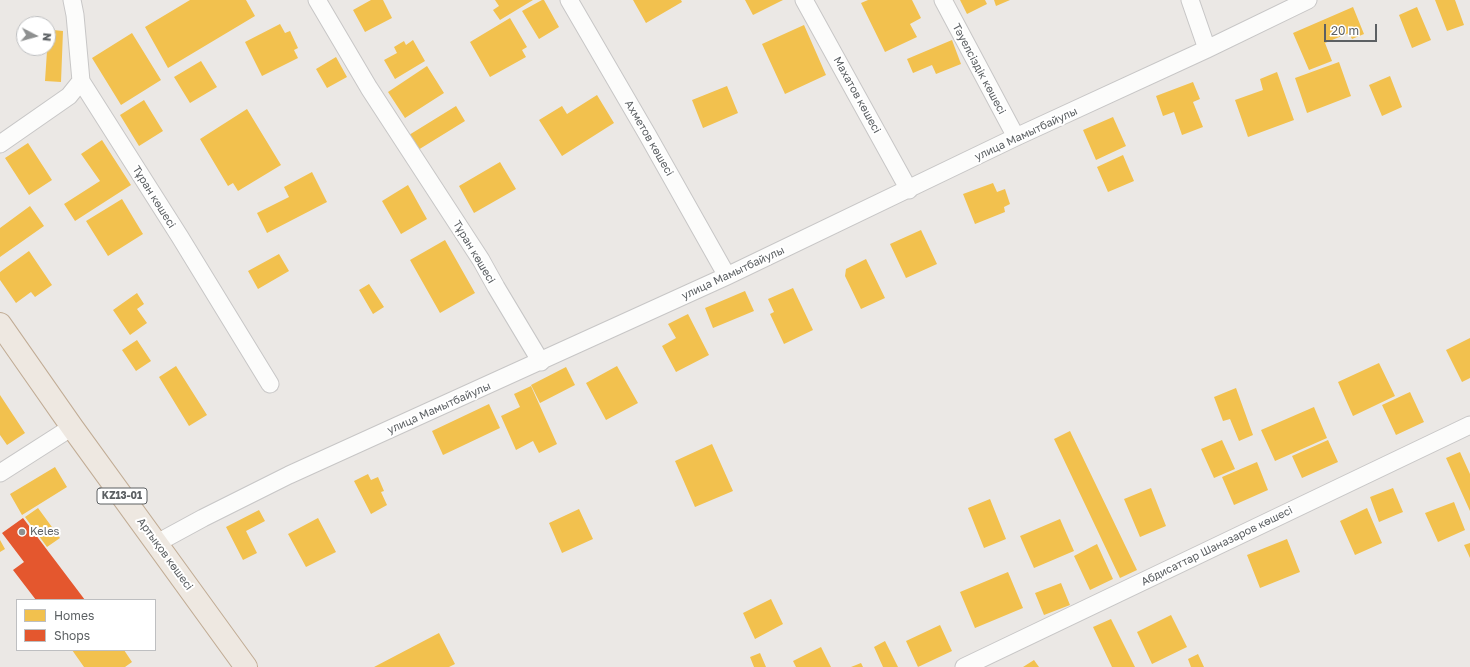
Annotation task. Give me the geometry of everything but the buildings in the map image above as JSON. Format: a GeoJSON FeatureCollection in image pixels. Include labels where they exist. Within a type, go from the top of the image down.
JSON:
{"type":"FeatureCollection","features":[{"type":"Feature","properties":{"kind":"highway","name":"Артықов көшесі"},"geometry":{"type":"LineString","coordinates":[[0,324],[72,427],[246,667]]}},
{"type":"Feature","properties":{"kind":"street","name":"Тұран көшесі"},"geometry":{"type":"LineString","coordinates":[[72,0],[75,16],[81,82],[180,237],[270,384]]}},
{"type":"Feature","properties":{"kind":"street","name":"Тұран көшесі"},"geometry":{"type":"LineString","coordinates":[[317,0],[369,88],[481,260],[542,362]]}},
{"type":"Feature","properties":{"kind":"street","name":"Ахметов көшесі"},"geometry":{"type":"LineString","coordinates":[[569,0],[728,276]]}},
{"type":"Feature","properties":{"kind":"street","name":"Махатов көшесі"},"geometry":{"type":"LineString","coordinates":[[804,0],[909,190]]}},
{"type":"Feature","properties":{"kind":"street","name":"Тәуелсіздік көшесі"},"geometry":{"type":"LineString","coordinates":[[943,0],[1016,138]]}},
{"type":"Feature","properties":{"kind":"street"},"geometry":{"type":"LineString","coordinates":[[1190,0],[1207,49]]}},
{"type":"Feature","properties":{"kind":"street","name":"улица Мамытбайулы"},"geometry":{"type":"LineString","coordinates":[[157,543],[289,475],[542,362],[728,276],[1308,0]]}},
{"type":"Feature","properties":{"kind":"street"},"geometry":{"type":"LineString","coordinates":[[0,144],[69,96],[81,82]]}},
{"type":"Feature","properties":{"kind":"street","name":"Абдисаттар Шаназаров көшесі"},"geometry":{"type":"LineString","coordinates":[[964,667],[1470,424]]}},
{"type":"Feature","properties":{"kind":"street"},"geometry":{"type":"LineString","coordinates":[[0,473],[72,427]]}},
{"type":"Feature","properties":{"kind":"place","name":"Keles"},"geometry":{"type":"Point","coordinates":[22,532]}}]}
